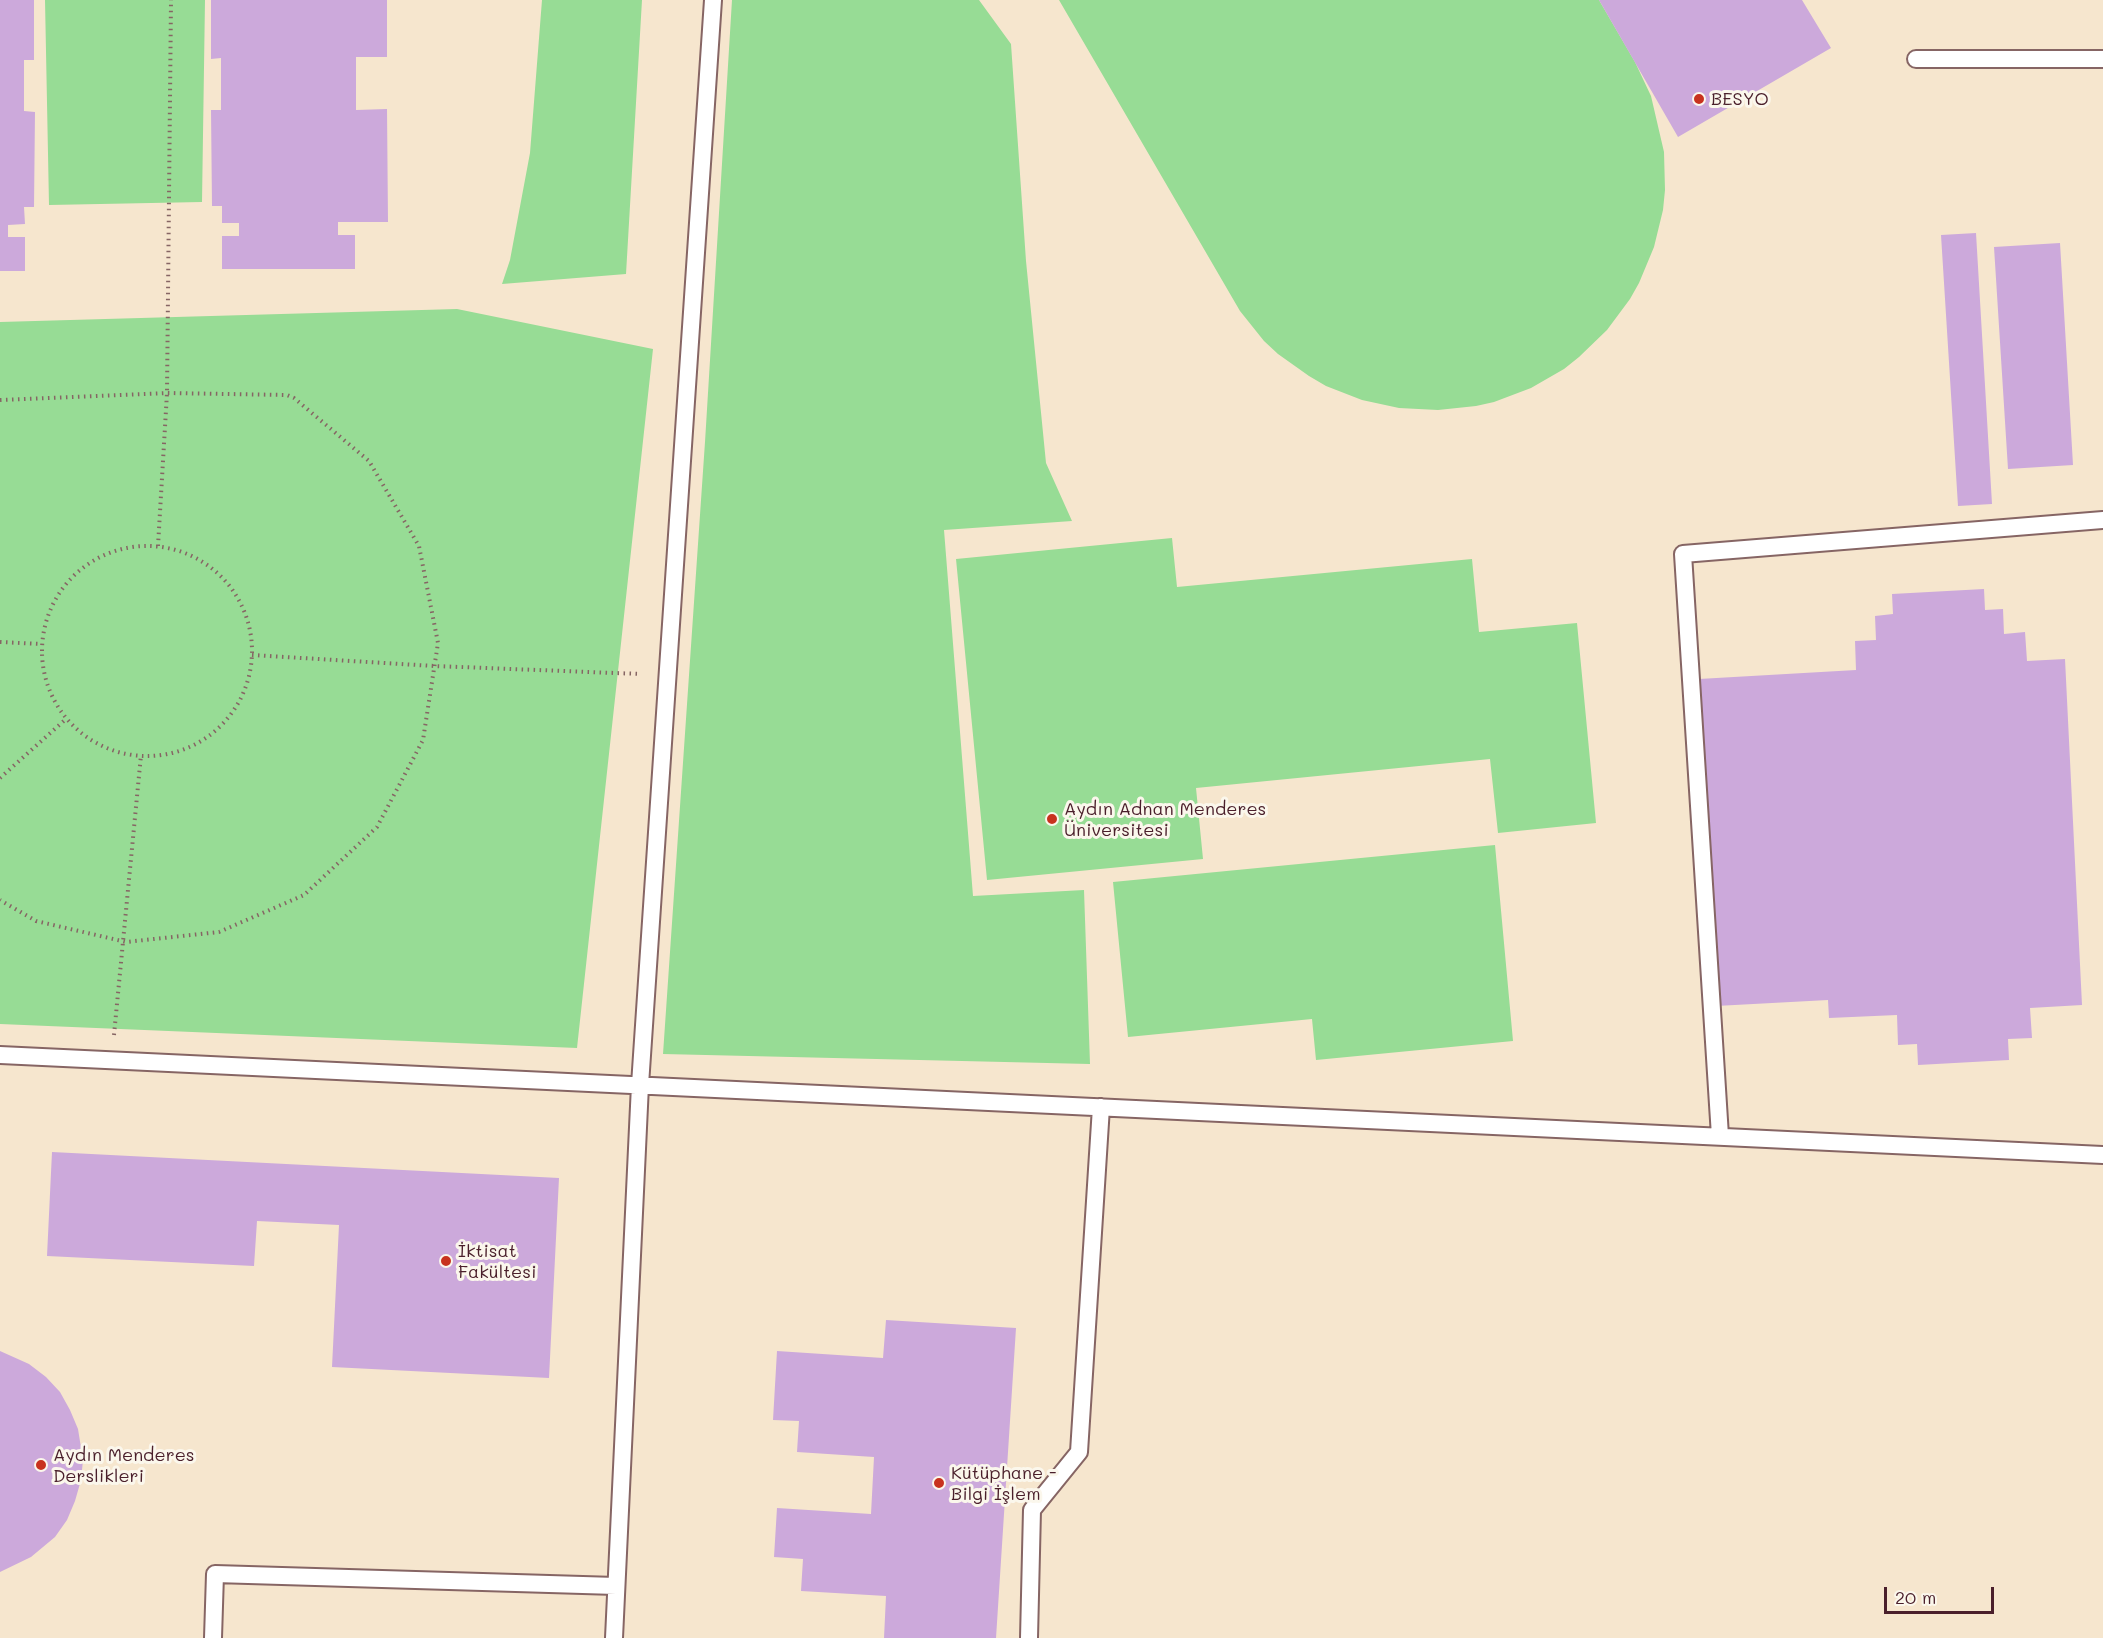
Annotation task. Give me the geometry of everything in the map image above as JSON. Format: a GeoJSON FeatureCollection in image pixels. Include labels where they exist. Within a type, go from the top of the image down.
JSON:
{"type":"FeatureCollection","features":[{"type":"Feature","properties":{"kind":"lane"},"geometry":{"type":"LineString","coordinates":[[614,1638],[640,1085],[713,0]]}},
{"type":"Feature","properties":{"kind":"lane"},"geometry":{"type":"LineString","coordinates":[[1916,58],[2103,59]]}},
{"type":"Feature","properties":{"kind":"lane"},"geometry":{"type":"LineString","coordinates":[[1720,1136],[1683,554],[2103,520]]}},
{"type":"Feature","properties":{"kind":"lane"},"geometry":{"type":"LineString","coordinates":[[0,1055],[2103,1155]]}},
{"type":"Feature","properties":{"kind":"lane"},"geometry":{"type":"LineString","coordinates":[[1029,1638],[1032,1510],[1079,1452],[1101,1107]]}},
{"type":"Feature","properties":{"kind":"lane"},"geometry":{"type":"LineString","coordinates":[[213,1638],[215,1574],[616,1586]]}},
{"type":"Feature","properties":{"kind":"path"},"geometry":{"type":"LineString","coordinates":[[158,546],[167,393],[171,0]]}},
{"type":"Feature","properties":{"kind":"path"},"geometry":{"type":"LineString","coordinates":[[0,400],[167,393],[286,395],[294,398],[369,461],[419,546],[438,643],[423,741],[377,827],[304,895],[219,932],[126,942],[36,921],[0,900]]}},
{"type":"Feature","properties":{"kind":"path"},"geometry":{"type":"LineString","coordinates":[[158,546],[188,554],[217,572],[239,598],[250,630],[252,664],[242,698],[220,727],[191,747],[156,757],[120,753],[88,739],[66,719],[45,683],[41,644],[48,614],[64,584],[90,562],[121,548],[158,546]]}},
{"type":"Feature","properties":{"kind":"path"},"geometry":{"type":"LineString","coordinates":[[0,642],[41,644]]}},
{"type":"Feature","properties":{"kind":"path"},"geometry":{"type":"LineString","coordinates":[[252,655],[435,666],[668,675]]}},
{"type":"Feature","properties":{"kind":"path"},"geometry":{"type":"LineString","coordinates":[[0,778],[66,719]]}},
{"type":"Feature","properties":{"kind":"path"},"geometry":{"type":"LineString","coordinates":[[112,1060],[141,755]]}},
{"type":"Feature","properties":{"kind":"green space"},"geometry":{"type":"Polygon","coordinates":[[[45,0],[205,0],[202,202],[49,205],[45,0]]]}},
{"type":"Feature","properties":{"kind":"green space"},"geometry":{"type":"Polygon","coordinates":[[[542,0],[642,0],[626,274],[502,284],[510,260],[530,153],[542,0]]]}},
{"type":"Feature","properties":{"kind":"green space"},"geometry":{"type":"Polygon","coordinates":[[[732,0],[979,0],[1011,44],[1026,261],[1046,463],[1072,521],[944,530],[973,896],[1084,890],[1090,1064],[663,1054],[705,442],[732,0]]]}},
{"type":"Feature","properties":{"kind":"green space"},"geometry":{"type":"Polygon","coordinates":[[[1059,0],[1599,0],[1635,62],[1651,96],[1664,152],[1663,210],[1654,247],[1639,283],[1607,330],[1579,357],[1564,369],[1531,388],[1494,402],[1438,410],[1399,408],[1362,400],[1326,386],[1278,354],[1264,341],[1240,311],[1059,0]]]}},
{"type":"Feature","properties":{"kind":"green space"},"geometry":{"type":"Polygon","coordinates":[[[457,309],[653,349],[577,1048],[0,1024],[0,322],[457,309]]]}},
{"type":"Feature","properties":{"kind":"green space"},"geometry":{"type":"Polygon","coordinates":[[[1172,538],[1177,587],[1472,559],[1479,632],[1577,623],[1596,823],[1498,833],[1490,759],[1196,788],[1203,859],[987,880],[956,559],[1172,538]]]}},
{"type":"Feature","properties":{"kind":"green space"},"geometry":{"type":"Polygon","coordinates":[[[1495,845],[1513,1041],[1316,1060],[1312,1019],[1128,1037],[1113,882],[1495,845]]]}},
{"type":"Feature","properties":{"kind":"building"},"geometry":{"type":"Polygon","coordinates":[[[0,0],[34,0],[34,60],[24,60],[24,111],[35,112],[34,207],[24,207],[25,224],[8,225],[8,237],[25,237],[25,271],[0,271],[0,0]]]}},
{"type":"Feature","properties":{"kind":"building"},"geometry":{"type":"Polygon","coordinates":[[[211,0],[387,0],[387,57],[356,57],[356,110],[387,109],[388,222],[338,222],[338,235],[355,235],[355,269],[222,269],[222,236],[239,236],[239,223],[222,223],[222,206],[212,206],[211,110],[221,110],[221,58],[211,59],[211,0]]]}},
{"type":"Feature","properties":{"kind":"building","name":"BESYO"},"geometry":{"type":"Polygon","coordinates":[[[1599,0],[1802,0],[1831,48],[1678,137],[1599,0]]]}},
{"type":"Feature","properties":{"kind":"building"},"geometry":{"type":"Polygon","coordinates":[[[1976,233],[1992,504],[1958,506],[1941,235],[1976,233]]]}},
{"type":"Feature","properties":{"kind":"building"},"geometry":{"type":"Polygon","coordinates":[[[2060,243],[2073,465],[2008,469],[1994,247],[2060,243]]]}},
{"type":"Feature","properties":{"kind":"building"},"geometry":{"type":"Polygon","coordinates":[[[1984,589],[1985,610],[2003,609],[2004,634],[2025,632],[2027,661],[2065,659],[2082,1005],[2030,1008],[2032,1038],[2008,1039],[2009,1060],[1918,1065],[1917,1044],[1898,1045],[1897,1015],[1829,1018],[1828,1000],[1716,1006],[1699,679],[1856,670],[1855,641],[1876,640],[1875,616],[1893,614],[1892,594],[1984,589]]]}},
{"type":"Feature","properties":{"kind":"building","name":"İktisat Fakültesi"},"geometry":{"type":"Polygon","coordinates":[[[52,1152],[559,1178],[549,1378],[332,1367],[339,1225],[257,1221],[254,1266],[47,1256],[52,1152]]]}},
{"type":"Feature","properties":{"kind":"building","name":"Kütüphane - Bilgi İşlem"},"geometry":{"type":"Polygon","coordinates":[[[886,1320],[1016,1328],[996,1638],[884,1638],[886,1596],[801,1591],[803,1559],[774,1557],[777,1508],[871,1514],[874,1457],[797,1452],[799,1421],[773,1420],[777,1351],[883,1358],[886,1320]]]}},
{"type":"Feature","properties":{"kind":"building","name":"Aydın Menderes Derslikleri"},"geometry":{"type":"Polygon","coordinates":[[[0,1351],[29,1364],[60,1392],[78,1429],[83,1460],[81,1480],[75,1501],[67,1520],[55,1537],[31,1557],[0,1572],[0,1351]]]}},
{"type":"Feature","properties":{"kind":"place","name":"BESYO"},"geometry":{"type":"Point","coordinates":[1699,99]}},
{"type":"Feature","properties":{"kind":"place","name":"Aydın Adnan Menderes Üniversitesi"},"geometry":{"type":"Point","coordinates":[1052,819]}},
{"type":"Feature","properties":{"kind":"place","name":"İktisat Fakültesi"},"geometry":{"type":"Point","coordinates":[446,1261]}},
{"type":"Feature","properties":{"kind":"place","name":"Aydın Menderes Derslikleri"},"geometry":{"type":"Point","coordinates":[41,1465]}},
{"type":"Feature","properties":{"kind":"place","name":"Kütüphane - Bilgi İşlem"},"geometry":{"type":"Point","coordinates":[939,1483]}}]}
